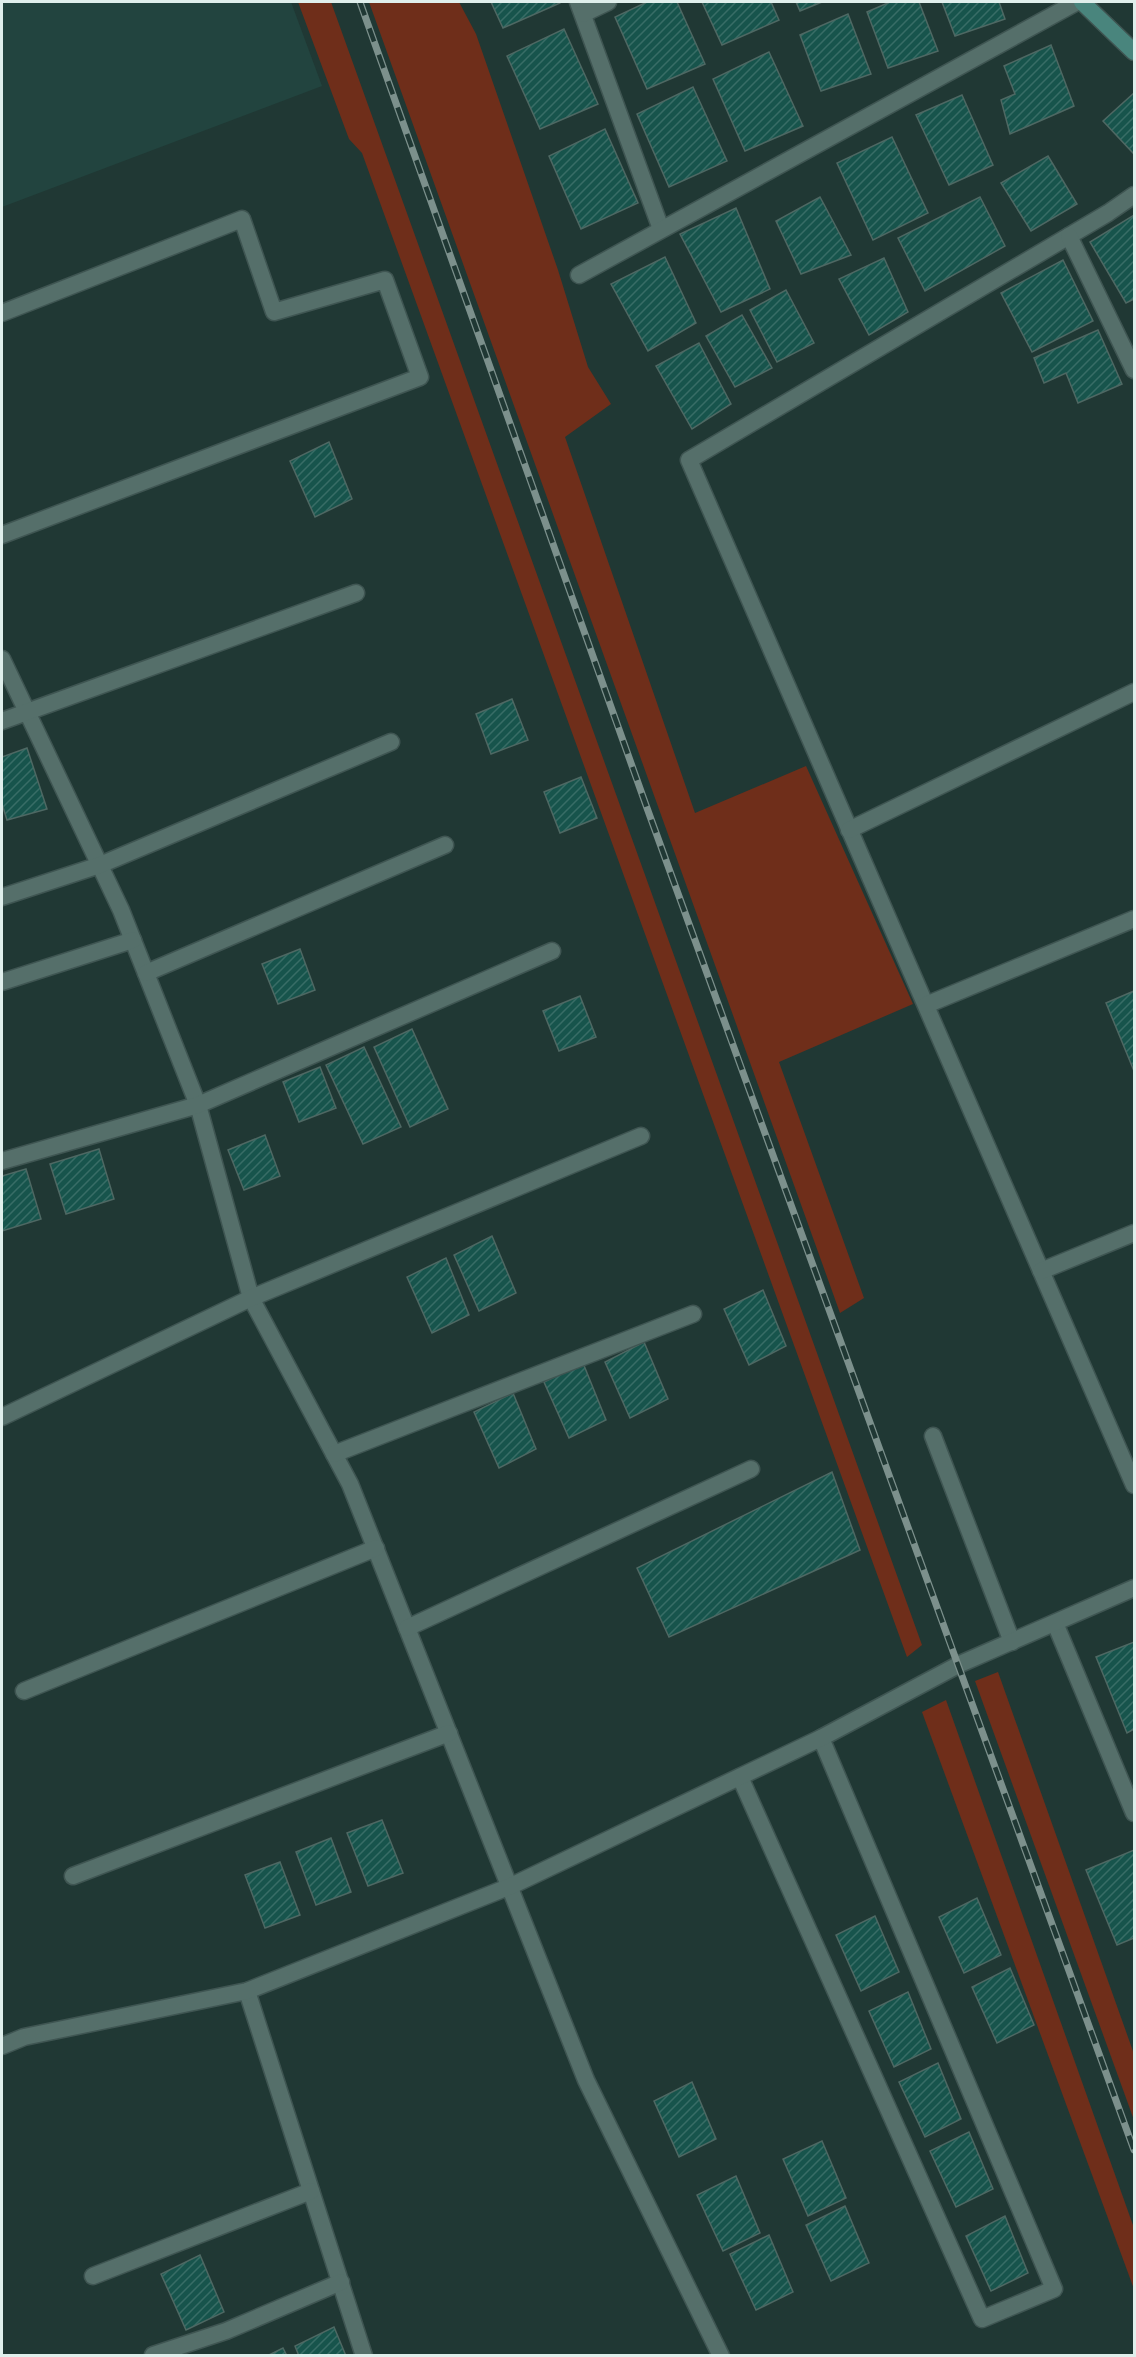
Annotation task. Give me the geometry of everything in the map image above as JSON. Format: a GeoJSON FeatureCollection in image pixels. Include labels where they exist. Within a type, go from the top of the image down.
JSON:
{"type":"FeatureCollection","features":[{"type":"Feature","properties":{"kind":"main road"},"geometry":{"type":"LineString","coordinates":[[1082,2],[1134,52]]}},
{"type":"Feature","properties":{"kind":"street"},"geometry":{"type":"LineString","coordinates":[[608,2],[580,8],[661,229]]}},
{"type":"Feature","properties":{"kind":"street"},"geometry":{"type":"LineString","coordinates":[[579,274],[1077,2]]}},
{"type":"Feature","properties":{"kind":"street"},"geometry":{"type":"LineString","coordinates":[[1134,195],[1070,236],[689,460],[1134,1485]]}},
{"type":"Feature","properties":{"kind":"street"},"geometry":{"type":"LineString","coordinates":[[2,313],[242,219],[274,312],[385,280],[420,377],[2,535]]}},
{"type":"Feature","properties":{"kind":"street"},"geometry":{"type":"LineString","coordinates":[[1070,236],[1134,370]]}},
{"type":"Feature","properties":{"kind":"street"},"geometry":{"type":"LineString","coordinates":[[2,721],[356,593]]}},
{"type":"Feature","properties":{"kind":"street"},"geometry":{"type":"LineString","coordinates":[[2,659],[133,940],[198,1105],[251,1298],[350,1484],[586,2080],[721,2355]]}},
{"type":"Feature","properties":{"kind":"street"},"geometry":{"type":"LineString","coordinates":[[849,830],[1134,692]]}},
{"type":"Feature","properties":{"kind":"street"},"geometry":{"type":"LineString","coordinates":[[2,897],[100,865],[391,742]]}},
{"type":"Feature","properties":{"kind":"street"},"geometry":{"type":"LineString","coordinates":[[146,973],[445,845]]}},
{"type":"Feature","properties":{"kind":"street"},"geometry":{"type":"LineString","coordinates":[[926,1005],[1134,919]]}},
{"type":"Feature","properties":{"kind":"street"},"geometry":{"type":"LineString","coordinates":[[2,982],[133,940]]}},
{"type":"Feature","properties":{"kind":"street"},"geometry":{"type":"LineString","coordinates":[[2,1161],[198,1105],[552,951]]}},
{"type":"Feature","properties":{"kind":"street"},"geometry":{"type":"LineString","coordinates":[[2,1416],[251,1298],[640,1136]]}},
{"type":"Feature","properties":{"kind":"street"},"geometry":{"type":"LineString","coordinates":[[1041,1271],[1134,1233]]}},
{"type":"Feature","properties":{"kind":"street"},"geometry":{"type":"LineString","coordinates":[[334,1454],[693,1314]]}},
{"type":"Feature","properties":{"kind":"street"},"geometry":{"type":"LineString","coordinates":[[933,1436],[1012,1642]]}},
{"type":"Feature","properties":{"kind":"street"},"geometry":{"type":"LineString","coordinates":[[407,1628],[751,1469]]}},
{"type":"Feature","properties":{"kind":"street"},"geometry":{"type":"LineString","coordinates":[[24,1691],[376,1548]]}},
{"type":"Feature","properties":{"kind":"street"},"geometry":{"type":"LineString","coordinates":[[2,2046],[24,2037],[247,1991],[511,1886],[821,1738],[960,1664],[1134,1588]]}},
{"type":"Feature","properties":{"kind":"street"},"geometry":{"type":"LineString","coordinates":[[1055,1623],[1134,1813]]}},
{"type":"Feature","properties":{"kind":"street"},"geometry":{"type":"LineString","coordinates":[[73,1876],[449,1733]]}},
{"type":"Feature","properties":{"kind":"street"},"geometry":{"type":"LineString","coordinates":[[740,1777],[982,2319],[1054,2289],[821,1738]]}},
{"type":"Feature","properties":{"kind":"street"},"geometry":{"type":"LineString","coordinates":[[247,1991],[364,2355]]}},
{"type":"Feature","properties":{"kind":"street"},"geometry":{"type":"LineString","coordinates":[[93,2276],[311,2191]]}},
{"type":"Feature","properties":{"kind":"street"},"geometry":{"type":"LineString","coordinates":[[153,2355],[226,2331],[341,2282]]}},
{"type":"Feature","properties":{"kind":"shaded area"},"geometry":{"type":"Polygon","coordinates":[[[2,2],[291,2],[322,86],[2,207],[2,2]]]}},
{"type":"Feature","properties":{"kind":"shaded area"},"geometry":{"type":"Polygon","coordinates":[[[298,2],[331,2],[922,1645],[907,1657],[362,153],[349,139],[298,2]]]}},
{"type":"Feature","properties":{"kind":"shaded area"},"geometry":{"type":"Polygon","coordinates":[[[369,2],[459,2],[476,34],[558,270],[588,367],[611,404],[565,437],[695,813],[806,766],[913,1004],[779,1062],[864,1298],[840,1313],[369,2]]]}},
{"type":"Feature","properties":{"kind":"shaded area"},"geometry":{"type":"Polygon","coordinates":[[[998,1672],[1134,2054],[1134,2120],[975,1681],[998,1672]]]}},
{"type":"Feature","properties":{"kind":"shaded area"},"geometry":{"type":"Polygon","coordinates":[[[946,1700],[1134,2228],[1134,2289],[922,1712],[946,1700]]]}},
{"type":"Feature","properties":{"kind":"building"},"geometry":{"type":"Polygon","coordinates":[[[491,2],[560,2],[560,3],[503,28],[491,2]]]}},
{"type":"Feature","properties":{"kind":"building"},"geometry":{"type":"Polygon","coordinates":[[[647,2],[677,2],[705,64],[647,89],[615,17],[647,2]]]}},
{"type":"Feature","properties":{"kind":"building"},"geometry":{"type":"Polygon","coordinates":[[[702,2],[771,2],[779,20],[722,45],[702,2]]]}},
{"type":"Feature","properties":{"kind":"building"},"geometry":{"type":"Polygon","coordinates":[[[796,2],[822,2],[800,11],[796,2]]]}},
{"type":"Feature","properties":{"kind":"building"},"geometry":{"type":"Polygon","coordinates":[[[890,2],[919,2],[938,51],[888,68],[867,12],[890,2]]]}},
{"type":"Feature","properties":{"kind":"building"},"geometry":{"type":"Polygon","coordinates":[[[942,2],[999,2],[1005,19],[955,36],[942,2]]]}},
{"type":"Feature","properties":{"kind":"building"},"geometry":{"type":"Polygon","coordinates":[[[848,14],[871,74],[821,91],[800,35],[848,14]]]}},
{"type":"Feature","properties":{"kind":"building"},"geometry":{"type":"Polygon","coordinates":[[[564,29],[598,104],[540,129],[507,56],[564,29]]]}},
{"type":"Feature","properties":{"kind":"building"},"geometry":{"type":"Polygon","coordinates":[[[1051,45],[1074,106],[1010,134],[1001,100],[1015,94],[1004,66],[1051,45]]]}},
{"type":"Feature","properties":{"kind":"building"},"geometry":{"type":"Polygon","coordinates":[[[769,52],[803,126],[745,151],[713,79],[769,52]]]}},
{"type":"Feature","properties":{"kind":"building"},"geometry":{"type":"Polygon","coordinates":[[[693,87],[727,161],[669,187],[637,114],[693,87]]]}},
{"type":"Feature","properties":{"kind":"building"},"geometry":{"type":"Polygon","coordinates":[[[1134,93],[1134,154],[1103,121],[1134,93]]]}},
{"type":"Feature","properties":{"kind":"building"},"geometry":{"type":"Polygon","coordinates":[[[962,95],[993,165],[949,185],[916,115],[962,95]]]}},
{"type":"Feature","properties":{"kind":"building"},"geometry":{"type":"Polygon","coordinates":[[[605,129],[638,203],[581,229],[549,156],[605,129]]]}},
{"type":"Feature","properties":{"kind":"building"},"geometry":{"type":"Polygon","coordinates":[[[892,137],[928,213],[873,240],[837,163],[892,137]]]}},
{"type":"Feature","properties":{"kind":"building"},"geometry":{"type":"Polygon","coordinates":[[[1048,156],[1077,204],[1031,231],[1001,183],[1048,156]]]}},
{"type":"Feature","properties":{"kind":"building"},"geometry":{"type":"Polygon","coordinates":[[[820,197],[851,255],[801,274],[776,221],[820,197]]]}},
{"type":"Feature","properties":{"kind":"building"},"geometry":{"type":"Polygon","coordinates":[[[980,197],[1005,246],[925,291],[898,238],[980,197]]]}},
{"type":"Feature","properties":{"kind":"building"},"geometry":{"type":"Polygon","coordinates":[[[736,208],[770,289],[721,312],[680,234],[736,208]]]}},
{"type":"Feature","properties":{"kind":"building"},"geometry":{"type":"Polygon","coordinates":[[[1134,215],[1134,299],[1126,303],[1090,242],[1134,215]]]}},
{"type":"Feature","properties":{"kind":"building"},"geometry":{"type":"Polygon","coordinates":[[[665,257],[696,323],[648,351],[611,284],[665,257]]]}},
{"type":"Feature","properties":{"kind":"building"},"geometry":{"type":"Polygon","coordinates":[[[884,258],[908,312],[869,335],[839,279],[884,258]]]}},
{"type":"Feature","properties":{"kind":"building"},"geometry":{"type":"Polygon","coordinates":[[[1063,260],[1093,321],[1032,352],[1001,293],[1063,260]]]}},
{"type":"Feature","properties":{"kind":"building"},"geometry":{"type":"Polygon","coordinates":[[[786,290],[814,343],[777,362],[750,310],[786,290]]]}},
{"type":"Feature","properties":{"kind":"building"},"geometry":{"type":"Polygon","coordinates":[[[742,315],[772,368],[735,387],[706,336],[742,315]]]}},
{"type":"Feature","properties":{"kind":"building"},"geometry":{"type":"Polygon","coordinates":[[[1098,330],[1122,384],[1078,403],[1066,373],[1044,383],[1034,358],[1098,330]]]}},
{"type":"Feature","properties":{"kind":"building"},"geometry":{"type":"Polygon","coordinates":[[[699,343],[731,404],[692,429],[656,366],[699,343]]]}},
{"type":"Feature","properties":{"kind":"building"},"geometry":{"type":"Polygon","coordinates":[[[329,442],[352,499],[315,517],[290,461],[329,442]]]}},
{"type":"Feature","properties":{"kind":"building"},"geometry":{"type":"Polygon","coordinates":[[[512,699],[528,740],[491,754],[476,714],[512,699]]]}},
{"type":"Feature","properties":{"kind":"building"},"geometry":{"type":"Polygon","coordinates":[[[27,748],[47,809],[7,820],[2,804],[2,757],[27,748]]]}},
{"type":"Feature","properties":{"kind":"building"},"geometry":{"type":"Polygon","coordinates":[[[581,777],[597,818],[560,833],[544,792],[581,777]]]}},
{"type":"Feature","properties":{"kind":"building"},"geometry":{"type":"Polygon","coordinates":[[[300,949],[315,990],[278,1004],[262,964],[300,949]]]}},
{"type":"Feature","properties":{"kind":"building"},"geometry":{"type":"Polygon","coordinates":[[[1134,991],[1134,1071],[1106,1003],[1134,991]]]}},
{"type":"Feature","properties":{"kind":"building"},"geometry":{"type":"Polygon","coordinates":[[[580,996],[596,1037],[559,1051],[543,1011],[580,996]]]}},
{"type":"Feature","properties":{"kind":"building"},"geometry":{"type":"Polygon","coordinates":[[[412,1029],[448,1109],[410,1127],[374,1047],[412,1029]]]}},
{"type":"Feature","properties":{"kind":"building"},"geometry":{"type":"Polygon","coordinates":[[[364,1047],[401,1127],[363,1144],[326,1065],[364,1047]]]}},
{"type":"Feature","properties":{"kind":"building"},"geometry":{"type":"Polygon","coordinates":[[[320,1067],[336,1108],[299,1122],[283,1082],[320,1067]]]}},
{"type":"Feature","properties":{"kind":"building"},"geometry":{"type":"Polygon","coordinates":[[[265,1135],[280,1176],[244,1190],[228,1150],[265,1135]]]}},
{"type":"Feature","properties":{"kind":"building"},"geometry":{"type":"Polygon","coordinates":[[[99,1149],[114,1199],[66,1214],[50,1164],[99,1149]]]}},
{"type":"Feature","properties":{"kind":"building"},"geometry":{"type":"Polygon","coordinates":[[[26,1169],[41,1219],[2,1231],[2,1176],[26,1169]]]}},
{"type":"Feature","properties":{"kind":"building"},"geometry":{"type":"Polygon","coordinates":[[[492,1236],[516,1293],[479,1311],[454,1255],[492,1236]]]}},
{"type":"Feature","properties":{"kind":"building"},"geometry":{"type":"Polygon","coordinates":[[[446,1258],[469,1315],[432,1333],[407,1277],[446,1258]]]}},
{"type":"Feature","properties":{"kind":"building"},"geometry":{"type":"Polygon","coordinates":[[[763,1290],[786,1346],[749,1365],[724,1309],[763,1290]]]}},
{"type":"Feature","properties":{"kind":"building"},"geometry":{"type":"Polygon","coordinates":[[[644,1342],[668,1399],[630,1418],[605,1362],[644,1342]]]}},
{"type":"Feature","properties":{"kind":"building"},"geometry":{"type":"Polygon","coordinates":[[[583,1363],[606,1420],[569,1438],[544,1382],[583,1363]]]}},
{"type":"Feature","properties":{"kind":"building"},"geometry":{"type":"Polygon","coordinates":[[[513,1393],[536,1449],[499,1468],[474,1412],[513,1393]]]}},
{"type":"Feature","properties":{"kind":"building"},"geometry":{"type":"Polygon","coordinates":[[[832,1472],[860,1550],[669,1637],[637,1568],[832,1472]]]}},
{"type":"Feature","properties":{"kind":"building"},"geometry":{"type":"Polygon","coordinates":[[[1134,1642],[1134,1729],[1127,1733],[1096,1657],[1134,1642]]]}},
{"type":"Feature","properties":{"kind":"building"},"geometry":{"type":"Polygon","coordinates":[[[382,1820],[403,1873],[368,1886],[347,1833],[382,1820]]]}},
{"type":"Feature","properties":{"kind":"building"},"geometry":{"type":"Polygon","coordinates":[[[331,1838],[351,1892],[316,1905],[296,1852],[331,1838]]]}},
{"type":"Feature","properties":{"kind":"building"},"geometry":{"type":"Polygon","coordinates":[[[1134,1850],[1134,1938],[1117,1945],[1086,1870],[1134,1850]]]}},
{"type":"Feature","properties":{"kind":"building"},"geometry":{"type":"Polygon","coordinates":[[[280,1862],[300,1915],[265,1928],[245,1875],[280,1862]]]}},
{"type":"Feature","properties":{"kind":"building"},"geometry":{"type":"Polygon","coordinates":[[[977,1898],[1001,1955],[964,1973],[939,1917],[977,1898]]]}},
{"type":"Feature","properties":{"kind":"building"},"geometry":{"type":"Polygon","coordinates":[[[875,1916],[899,1972],[861,1991],[836,1935],[875,1916]]]}},
{"type":"Feature","properties":{"kind":"building"},"geometry":{"type":"Polygon","coordinates":[[[1010,1968],[1034,2025],[997,2043],[972,1987],[1010,1968]]]}},
{"type":"Feature","properties":{"kind":"building"},"geometry":{"type":"Polygon","coordinates":[[[908,1992],[931,2049],[894,2067],[869,2011],[908,1992]]]}},
{"type":"Feature","properties":{"kind":"building"},"geometry":{"type":"Polygon","coordinates":[[[938,2063],[961,2119],[925,2137],[899,2082],[938,2063]]]}},
{"type":"Feature","properties":{"kind":"building"},"geometry":{"type":"Polygon","coordinates":[[[692,2082],[716,2139],[679,2157],[654,2101],[692,2082]]]}},
{"type":"Feature","properties":{"kind":"building"},"geometry":{"type":"Polygon","coordinates":[[[969,2132],[993,2189],[956,2207],[930,2151],[969,2132]]]}},
{"type":"Feature","properties":{"kind":"building"},"geometry":{"type":"Polygon","coordinates":[[[822,2141],[846,2198],[808,2216],[783,2159],[822,2141]]]}},
{"type":"Feature","properties":{"kind":"building"},"geometry":{"type":"Polygon","coordinates":[[[736,2176],[760,2233],[723,2251],[697,2195],[736,2176]]]}},
{"type":"Feature","properties":{"kind":"building"},"geometry":{"type":"Polygon","coordinates":[[[845,2206],[869,2263],[831,2281],[806,2225],[845,2206]]]}},
{"type":"Feature","properties":{"kind":"building"},"geometry":{"type":"Polygon","coordinates":[[[1005,2216],[1028,2273],[991,2291],[966,2236],[1005,2216]]]}},
{"type":"Feature","properties":{"kind":"building"},"geometry":{"type":"Polygon","coordinates":[[[769,2235],[793,2292],[756,2310],[730,2254],[769,2235]]]}},
{"type":"Feature","properties":{"kind":"building"},"geometry":{"type":"Polygon","coordinates":[[[200,2255],[224,2312],[186,2330],[161,2274],[200,2255]]]}},
{"type":"Feature","properties":{"kind":"building"},"geometry":{"type":"Polygon","coordinates":[[[334,2327],[346,2356],[299,2356],[295,2346],[334,2327]]]}},
{"type":"Feature","properties":{"kind":"building"},"geometry":{"type":"Polygon","coordinates":[[[283,2348],[287,2356],[267,2356],[283,2348]]]}},
{"type":"Feature","properties":{"kind":"railway"},"geometry":{"type":"LineString","coordinates":[[360,2],[647,808],[1134,2150]]}}]}
